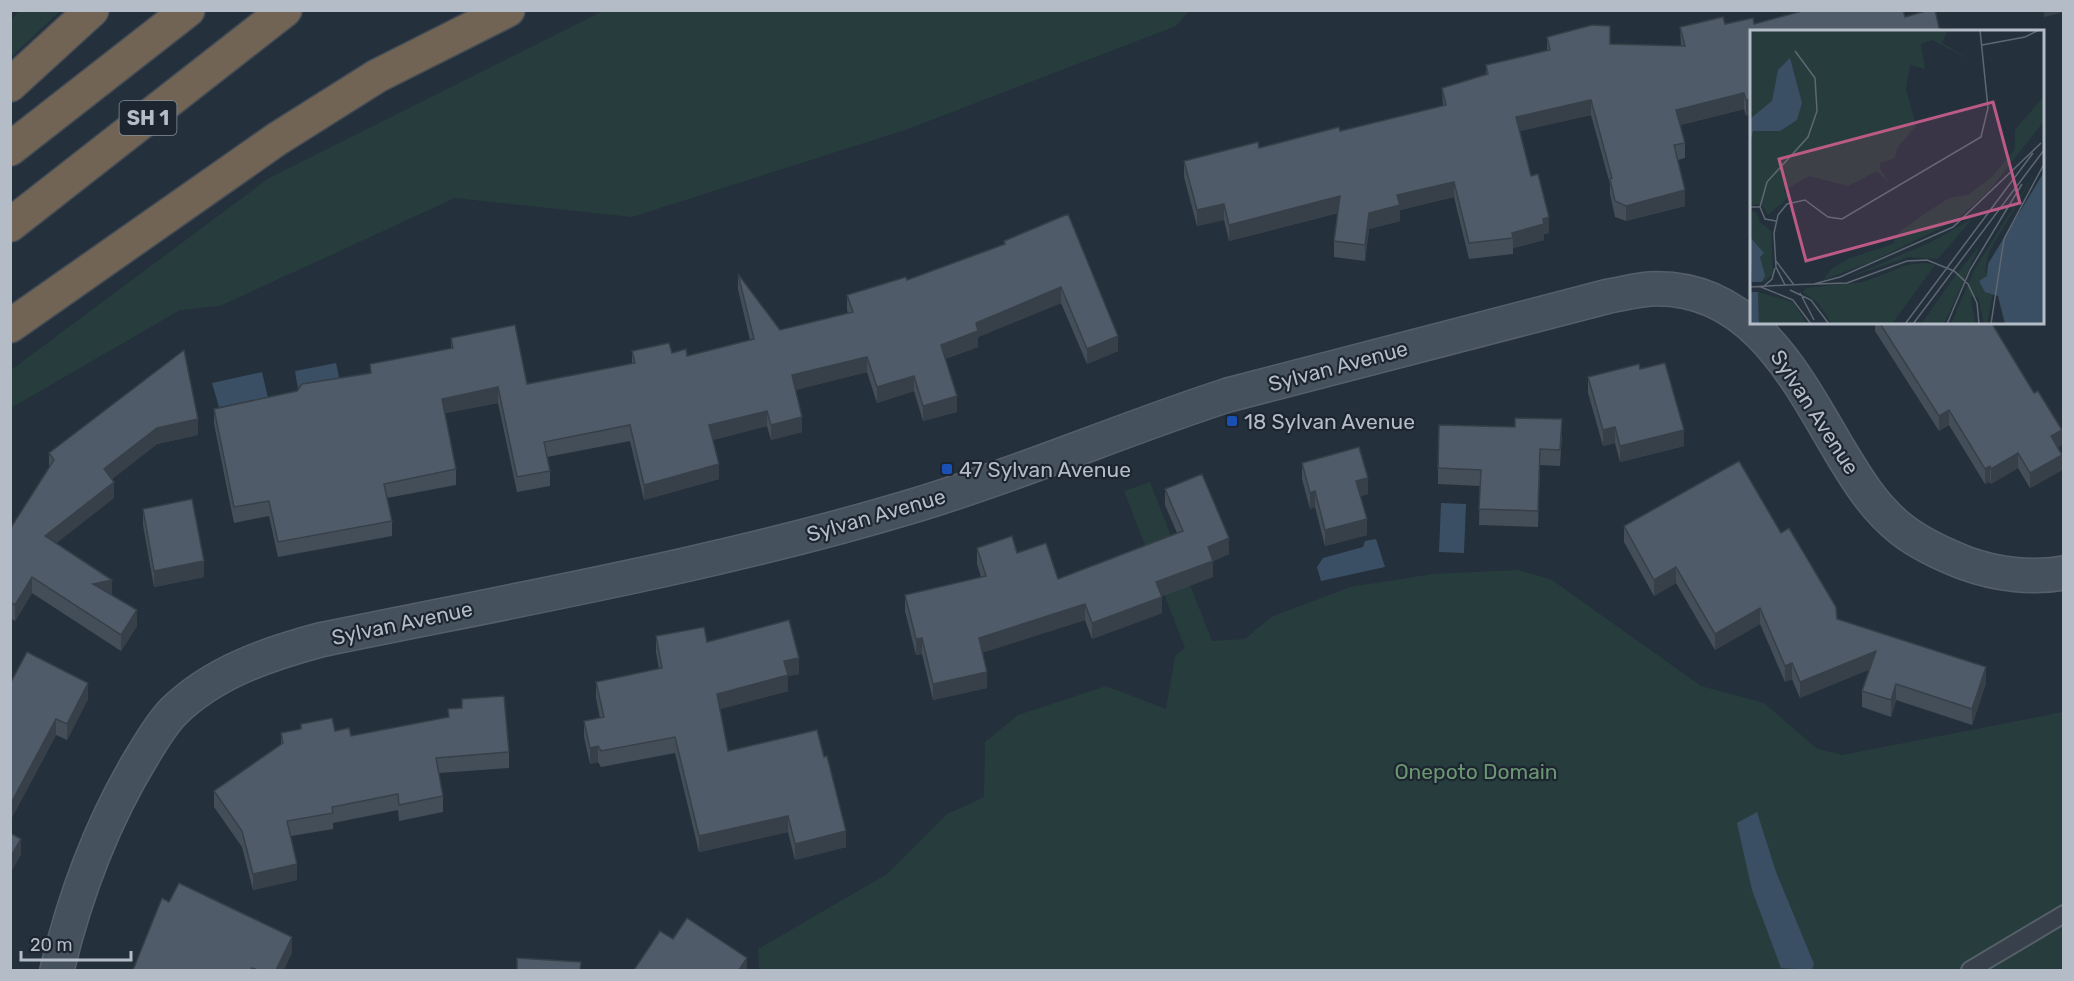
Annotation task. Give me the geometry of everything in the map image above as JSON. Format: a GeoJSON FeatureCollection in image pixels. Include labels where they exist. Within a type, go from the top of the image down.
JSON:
{"type":"FeatureCollection","features":[{"type":"Feature","properties":{"kind":"highway"},"geometry":{"type":"LineString","coordinates":[[10,85],[92,10]]}},
{"type":"Feature","properties":{"kind":"highway","name":"SH 1"},"geometry":{"type":"LineString","coordinates":[[10,149],[188,10]]}},
{"type":"Feature","properties":{"kind":"highway","name":"SH 1"},"geometry":{"type":"LineString","coordinates":[[10,225],[285,10]]}},
{"type":"Feature","properties":{"kind":"highway"},"geometry":{"type":"LineString","coordinates":[[10,326],[287,133],[377,76],[508,10]]}},
{"type":"Feature","properties":{"kind":"main road","name":"Sylvan Avenue"},"geometry":{"type":"LineString","coordinates":[[57,970],[93,853],[129,778],[173,711],[198,692],[242,666],[276,651],[792,540],[916,505],[1011,474],[1172,413],[1228,395],[1609,296],[1649,289],[1679,291],[1701,297],[1728,309],[1748,322],[1781,355],[1868,494],[1900,529],[1935,551],[1976,567],[2030,575],[2064,573]]}},
{"type":"Feature","properties":{"kind":"lane"},"geometry":{"type":"LineString","coordinates":[[1970,970],[2064,914]]}},
{"type":"Feature","properties":{"kind":"green space"},"geometry":{"type":"Polygon","coordinates":[[[19,11],[60,11],[11,57],[11,20],[19,11]]]}},
{"type":"Feature","properties":{"kind":"green space"},"geometry":{"type":"Polygon","coordinates":[[[603,11],[1189,11],[1176,26],[905,130],[632,217],[455,198],[220,306],[180,310],[11,408],[11,370],[269,178],[603,11]]]}},
{"type":"Feature","properties":{"kind":"green space","name":"Onepoto Domain"},"geometry":{"type":"Polygon","coordinates":[[[1150,482],[1212,641],[1245,639],[1271,617],[1350,587],[1433,574],[1518,570],[1552,580],[1701,686],[1764,703],[1816,748],[1842,755],[2063,712],[2063,970],[759,970],[758,949],[887,874],[947,814],[984,797],[985,742],[1018,715],[1106,686],[1166,709],[1175,656],[1185,648],[1124,491],[1150,482]]]}},
{"type":"Feature","properties":{"kind":"water"},"geometry":{"type":"Polygon","coordinates":[[[336,363],[340,381],[298,389],[295,371],[336,363]]]}},
{"type":"Feature","properties":{"kind":"water"},"geometry":{"type":"Polygon","coordinates":[[[262,372],[269,402],[259,399],[219,407],[212,383],[262,372]]]}},
{"type":"Feature","properties":{"kind":"water"},"geometry":{"type":"Polygon","coordinates":[[[1441,503],[1466,504],[1464,553],[1439,552],[1441,503]]]}},
{"type":"Feature","properties":{"kind":"water"},"geometry":{"type":"Polygon","coordinates":[[[1376,539],[1385,567],[1321,581],[1317,567],[1323,558],[1363,547],[1365,541],[1376,539]]]}},
{"type":"Feature","properties":{"kind":"water"},"geometry":{"type":"Polygon","coordinates":[[[1757,812],[1776,872],[1814,964],[1812,970],[1781,968],[1752,890],[1737,823],[1757,812]]]}},
{"type":"Feature","properties":{"kind":"building"},"geometry":{"type":"Polygon","coordinates":[[[1806,10],[1903,10],[1905,17],[1935,10],[1940,30],[1750,30],[1750,99],[1746,100],[1744,93],[1676,110],[1685,143],[1674,145],[1685,190],[1626,206],[1615,201],[1610,179],[1612,178],[1591,100],[1516,117],[1531,176],[1538,174],[1549,217],[1543,219],[1544,224],[1512,233],[1513,238],[1469,243],[1454,182],[1397,195],[1400,205],[1369,213],[1365,245],[1334,241],[1340,196],[1229,225],[1224,204],[1197,210],[1184,161],[1258,142],[1259,148],[1339,127],[1340,131],[1446,105],[1442,88],[1488,74],[1486,65],[1550,50],[1547,37],[1592,25],[1610,26],[1610,44],[1685,46],[1680,27],[1723,17],[1725,24],[1753,18],[1754,24],[1806,10]]]}},
{"type":"Feature","properties":{"kind":"building"},"geometry":{"type":"Polygon","coordinates":[[[1068,214],[1118,336],[1087,349],[1061,287],[976,323],[978,331],[941,345],[957,396],[923,406],[914,376],[877,387],[867,357],[792,375],[802,417],[771,425],[767,411],[709,425],[719,464],[644,485],[630,425],[544,442],[550,471],[517,477],[498,387],[442,399],[456,469],[384,484],[392,521],[278,542],[269,501],[234,507],[214,409],[297,391],[302,384],[371,373],[370,364],[453,348],[451,338],[515,325],[527,384],[635,363],[632,351],[669,343],[672,353],[686,349],[687,356],[754,339],[738,274],[780,330],[853,312],[847,295],[906,277],[907,280],[1005,244],[1004,241],[1068,214]]]}},
{"type":"Feature","properties":{"kind":"building"},"geometry":{"type":"Polygon","coordinates":[[[1880,324],[1992,324],[2034,393],[2038,391],[2062,430],[2051,436],[2062,455],[2030,473],[2018,453],[1991,469],[1990,466],[1985,469],[1949,410],[1939,416],[1880,324]]]}},
{"type":"Feature","properties":{"kind":"building"},"geometry":{"type":"Polygon","coordinates":[[[184,350],[198,419],[157,428],[104,469],[114,482],[45,536],[112,580],[93,584],[137,610],[121,635],[32,577],[15,605],[10,602],[10,529],[54,460],[49,453],[184,350]]]}},
{"type":"Feature","properties":{"kind":"building"},"geometry":{"type":"Polygon","coordinates":[[[1665,363],[1684,430],[1620,446],[1615,427],[1603,430],[1588,377],[1639,364],[1640,369],[1665,363]]]}},
{"type":"Feature","properties":{"kind":"building"},"geometry":{"type":"Polygon","coordinates":[[[1515,418],[1562,419],[1560,450],[1540,449],[1538,511],[1479,509],[1481,470],[1438,468],[1439,425],[1515,427],[1515,418]]]}},
{"type":"Feature","properties":{"kind":"building"},"geometry":{"type":"Polygon","coordinates":[[[1359,447],[1368,478],[1356,481],[1367,519],[1325,530],[1315,491],[1310,493],[1302,463],[1359,447]]]}},
{"type":"Feature","properties":{"kind":"building"},"geometry":{"type":"Polygon","coordinates":[[[1739,461],[1781,533],[1789,528],[1836,607],[1837,619],[1986,667],[1972,709],[1896,684],[1891,700],[1862,691],[1876,651],[1800,682],[1792,663],[1785,666],[1760,608],[1715,634],[1676,567],[1654,580],[1624,526],[1739,461]]]}},
{"type":"Feature","properties":{"kind":"building"},"geometry":{"type":"Polygon","coordinates":[[[1202,474],[1229,538],[1208,547],[1213,561],[1156,582],[1162,597],[1092,623],[1085,604],[979,638],[987,672],[933,684],[922,638],[916,639],[905,595],[986,576],[977,548],[1012,536],[1017,553],[1046,543],[1058,579],[1183,531],[1165,489],[1202,474]]]}},
{"type":"Feature","properties":{"kind":"building"},"geometry":{"type":"Polygon","coordinates":[[[192,499],[204,561],[154,571],[143,509],[192,499]]]}},
{"type":"Feature","properties":{"kind":"building"},"geometry":{"type":"Polygon","coordinates":[[[789,620],[799,658],[784,661],[788,675],[717,694],[728,751],[817,730],[824,757],[827,756],[846,831],[795,844],[788,816],[699,836],[675,737],[601,751],[598,746],[590,748],[584,721],[604,717],[596,682],[662,668],[656,636],[704,627],[707,642],[789,620]]]}},
{"type":"Feature","properties":{"kind":"building"},"geometry":{"type":"Polygon","coordinates":[[[27,652],[88,683],[67,724],[56,719],[10,805],[10,684],[27,652]]]}},
{"type":"Feature","properties":{"kind":"building"},"geometry":{"type":"Polygon","coordinates":[[[504,696],[509,752],[436,758],[443,796],[399,805],[398,794],[332,807],[333,813],[287,821],[297,864],[253,874],[242,831],[214,791],[283,743],[281,733],[301,729],[301,724],[332,718],[335,731],[349,728],[351,736],[449,717],[448,709],[462,708],[462,699],[504,696]]]}},
{"type":"Feature","properties":{"kind":"building"},"geometry":{"type":"Polygon","coordinates":[[[10,833],[21,839],[10,858],[10,833]]]}},
{"type":"Feature","properties":{"kind":"building"},"geometry":{"type":"Polygon","coordinates":[[[179,883],[292,937],[276,970],[252,968],[251,970],[133,970],[162,898],[169,902],[179,883]]]}},
{"type":"Feature","properties":{"kind":"building"},"geometry":{"type":"Polygon","coordinates":[[[687,918],[747,958],[739,970],[634,970],[660,931],[673,939],[687,918]]]}},
{"type":"Feature","properties":{"kind":"building"},"geometry":{"type":"Polygon","coordinates":[[[517,958],[581,962],[580,970],[517,970],[517,958]]]}},
{"type":"Feature","properties":{"kind":"place","name":"18 Sylvan Avenue"},"geometry":{"type":"Point","coordinates":[1232,421]}},
{"type":"Feature","properties":{"kind":"place","name":"47 Sylvan Avenue"},"geometry":{"type":"Point","coordinates":[947,469]}}]}
